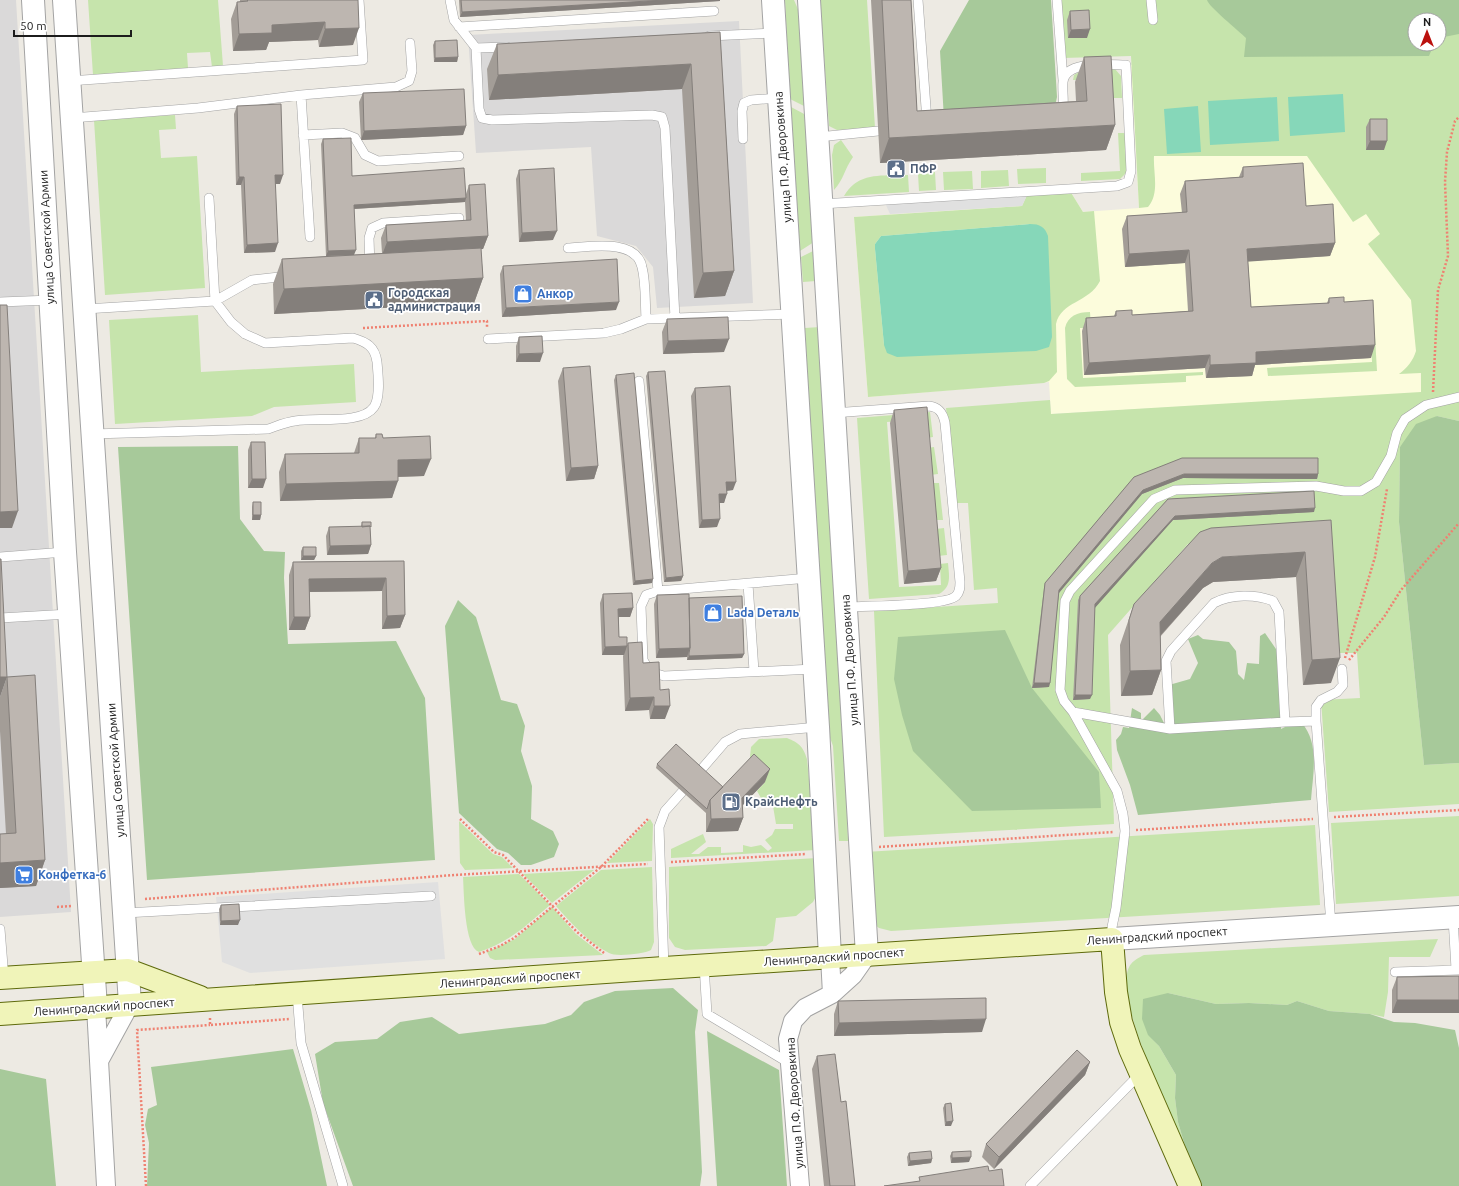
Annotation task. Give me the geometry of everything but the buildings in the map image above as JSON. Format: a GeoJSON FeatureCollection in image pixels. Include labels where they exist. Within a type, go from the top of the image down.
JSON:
{"type":"FeatureCollection","features":[{"type":"Feature","properties":{"kind":"main road","name":"Ленинградский проспект"},"geometry":{"type":"LineString","coordinates":[[0,1014],[704,965],[1112,939]]}},
{"type":"Feature","properties":{"kind":"main road"},"geometry":{"type":"LineString","coordinates":[[1112,939],[1116,992],[1121,1022],[1141,1073],[1190,1186]]}},
{"type":"Feature","properties":{"kind":"main road","name":"Ленинградский проспект"},"geometry":{"type":"LineString","coordinates":[[2,978],[128,970],[208,1000]]}},
{"type":"Feature","properties":{"kind":"street","name":"улица Советской Армии"},"geometry":{"type":"LineString","coordinates":[[33,0],[60,474],[90,905],[106,1186]]}},
{"type":"Feature","properties":{"kind":"street","name":"улица Советской Армии"},"geometry":{"type":"LineString","coordinates":[[64,0],[92,434],[134,912],[128,970],[130,1004]]}},
{"type":"Feature","properties":{"kind":"street","name":"улица П.Ф. Дворовкина"},"geometry":{"type":"LineString","coordinates":[[773,0],[818,727],[832,994]]}},
{"type":"Feature","properties":{"kind":"street","name":"улица П.Ф. Дворовкина"},"geometry":{"type":"LineString","coordinates":[[800,1186],[788,1039],[792,1021],[805,1008],[832,994],[853,975],[867,955],[862,848],[833,413],[809,0]]}},
{"type":"Feature","properties":{"kind":"street"},"geometry":{"type":"LineString","coordinates":[[792,314],[828,313]]}},
{"type":"Feature","properties":{"kind":"street"},"geometry":{"type":"LineString","coordinates":[[60,474],[95,472]]}},
{"type":"Feature","properties":{"kind":"street","name":"Ленинградский проспект"},"geometry":{"type":"LineString","coordinates":[[1112,939],[1456,918]]}},
{"type":"Feature","properties":{"kind":"street"},"geometry":{"type":"LineString","coordinates":[[99,1061],[130,1004]]}},
{"type":"Feature","properties":{"kind":"lane"},"geometry":{"type":"LineString","coordinates":[[69,81],[363,60],[359,0]]}},
{"type":"Feature","properties":{"kind":"lane"},"geometry":{"type":"LineString","coordinates":[[450,0],[454,20],[476,48],[479,109],[482,118],[492,120],[652,115],[662,118],[664,122],[675,318]]}},
{"type":"Feature","properties":{"kind":"lane"},"geometry":{"type":"LineString","coordinates":[[918,0],[927,128]]}},
{"type":"Feature","properties":{"kind":"lane"},"geometry":{"type":"LineString","coordinates":[[1055,120],[1061,116],[1063,110],[1063,82],[1057,0]]}},
{"type":"Feature","properties":{"kind":"lane"},"geometry":{"type":"LineString","coordinates":[[1151,0],[1153,20]]}},
{"type":"Feature","properties":{"kind":"lane"},"geometry":{"type":"LineString","coordinates":[[459,27],[714,11]]}},
{"type":"Feature","properties":{"kind":"lane"},"geometry":{"type":"LineString","coordinates":[[696,37],[775,33]]}},
{"type":"Feature","properties":{"kind":"lane"},"geometry":{"type":"LineString","coordinates":[[72,118],[198,108],[301,95],[396,87],[409,81],[412,71],[410,43]]}},
{"type":"Feature","properties":{"kind":"lane"},"geometry":{"type":"LineString","coordinates":[[476,48],[515,46]]}},
{"type":"Feature","properties":{"kind":"lane"},"geometry":{"type":"LineString","coordinates":[[821,204],[1117,186],[1128,182],[1131,171],[1126,65],[1076,67],[1067,72],[1063,82]]}},
{"type":"Feature","properties":{"kind":"lane"},"geometry":{"type":"LineString","coordinates":[[301,95],[310,237]]}},
{"type":"Feature","properties":{"kind":"lane"},"geometry":{"type":"LineString","coordinates":[[743,139],[742,111],[744,103],[751,100],[779,98]]}},
{"type":"Feature","properties":{"kind":"lane"},"geometry":{"type":"LineString","coordinates":[[818,137],[878,131]]}},
{"type":"Feature","properties":{"kind":"lane"},"geometry":{"type":"LineString","coordinates":[[303,135],[342,132],[355,138],[365,155],[378,160],[459,156]]}},
{"type":"Feature","properties":{"kind":"lane"},"geometry":{"type":"LineString","coordinates":[[92,434],[268,429],[294,421],[355,418],[367,414],[375,407],[378,395],[377,361],[373,349],[366,342],[353,338],[265,343],[245,334],[231,322],[215,302],[209,198]]}},
{"type":"Feature","properties":{"kind":"lane"},"geometry":{"type":"LineString","coordinates":[[370,270],[369,238],[372,228],[383,223],[459,218]]}},
{"type":"Feature","properties":{"kind":"lane"},"geometry":{"type":"LineString","coordinates":[[568,248],[618,247],[625,248],[636,255],[642,265],[646,319]]}},
{"type":"Feature","properties":{"kind":"lane"},"geometry":{"type":"LineString","coordinates":[[85,309],[215,302],[252,280],[264,277],[294,275]]}},
{"type":"Feature","properties":{"kind":"lane"},"geometry":{"type":"LineString","coordinates":[[0,302],[51,300]]}},
{"type":"Feature","properties":{"kind":"lane"},"geometry":{"type":"LineString","coordinates":[[488,339],[604,333],[621,329],[646,319],[792,314]]}},
{"type":"Feature","properties":{"kind":"lane"},"geometry":{"type":"LineString","coordinates":[[639,381],[658,591]]}},
{"type":"Feature","properties":{"kind":"lane"},"geometry":{"type":"LineString","coordinates":[[1112,939],[1125,831],[1123,814],[1117,791],[1072,712],[1064,702],[1060,690],[1065,601],[1070,591],[1154,499],[1175,490],[1316,486],[1344,491],[1361,491],[1376,482],[1391,456],[1397,433],[1405,419],[1426,405],[1459,397]]}},
{"type":"Feature","properties":{"kind":"lane"},"geometry":{"type":"LineString","coordinates":[[833,413],[929,406],[935,406],[940,410],[945,423],[960,582],[960,590],[956,596],[940,602],[846,607]]}},
{"type":"Feature","properties":{"kind":"lane"},"geometry":{"type":"LineString","coordinates":[[0,557],[65,552]]}},
{"type":"Feature","properties":{"kind":"lane"},"geometry":{"type":"LineString","coordinates":[[809,578],[658,591],[646,595],[641,606],[643,660],[650,672],[664,676],[814,668]]}},
{"type":"Feature","properties":{"kind":"lane"},"geometry":{"type":"LineString","coordinates":[[748,584],[754,671]]}},
{"type":"Feature","properties":{"kind":"lane"},"geometry":{"type":"LineString","coordinates":[[1170,729],[1166,661],[1171,651],[1214,603],[1222,598],[1238,597],[1261,596],[1267,598],[1273,601],[1279,612],[1285,722]]}},
{"type":"Feature","properties":{"kind":"lane"},"geometry":{"type":"LineString","coordinates":[[0,618],[69,614]]}},
{"type":"Feature","properties":{"kind":"lane"},"geometry":{"type":"LineString","coordinates":[[1331,925],[1316,707],[1321,700],[1337,692],[1343,685],[1342,668]]}},
{"type":"Feature","properties":{"kind":"lane"},"geometry":{"type":"LineString","coordinates":[[1072,712],[1170,729],[1316,721]]}},
{"type":"Feature","properties":{"kind":"lane"},"geometry":{"type":"LineString","coordinates":[[700,771],[725,742],[740,734],[818,727]]}},
{"type":"Feature","properties":{"kind":"lane"},"geometry":{"type":"LineString","coordinates":[[664,968],[659,827],[665,811],[682,792]]}},
{"type":"Feature","properties":{"kind":"lane"},"geometry":{"type":"LineString","coordinates":[[134,912],[431,896]]}},
{"type":"Feature","properties":{"kind":"lane"},"geometry":{"type":"LineString","coordinates":[[1395,972],[1458,969],[1456,918]]}},
{"type":"Feature","properties":{"kind":"lane"},"geometry":{"type":"LineString","coordinates":[[0,930],[2,978]]}},
{"type":"Feature","properties":{"kind":"lane"},"geometry":{"type":"LineString","coordinates":[[704,965],[707,1014],[790,1063]]}},
{"type":"Feature","properties":{"kind":"lane"},"geometry":{"type":"LineString","coordinates":[[297,994],[301,1043],[344,1186]]}},
{"type":"Feature","properties":{"kind":"lane"},"geometry":{"type":"LineString","coordinates":[[1030,1186],[1141,1073]]}},
{"type":"Feature","properties":{"kind":"path"},"geometry":{"type":"LineString","coordinates":[[1433,403],[1438,290],[1448,256],[1445,182],[1446,152],[1455,121],[1459,117]]}},
{"type":"Feature","properties":{"kind":"path"},"geometry":{"type":"LineString","coordinates":[[362,328],[487,321]]}},
{"type":"Feature","properties":{"kind":"path"},"geometry":{"type":"LineString","coordinates":[[1342,668],[1375,557],[1388,484]]}},
{"type":"Feature","properties":{"kind":"path"},"geometry":{"type":"LineString","coordinates":[[1342,668],[1384,617],[1401,590],[1459,523]]}},
{"type":"Feature","properties":{"kind":"path"},"geometry":{"type":"LineString","coordinates":[[862,848],[1459,810]]}},
{"type":"Feature","properties":{"kind":"path"},"geometry":{"type":"LineString","coordinates":[[479,954],[500,946],[514,938],[552,905],[601,867],[648,818]]}},
{"type":"Feature","properties":{"kind":"path"},"geometry":{"type":"LineString","coordinates":[[460,819],[494,852],[503,855],[576,932],[607,956]]}},
{"type":"Feature","properties":{"kind":"path"},"geometry":{"type":"LineString","coordinates":[[134,912],[142,899],[150,897],[519,871],[824,852]]}},
{"type":"Feature","properties":{"kind":"path"},"geometry":{"type":"LineString","coordinates":[[57,907],[90,905]]}},
{"type":"Feature","properties":{"kind":"path"},"geometry":{"type":"LineString","coordinates":[[208,1000],[210,1025]]}},
{"type":"Feature","properties":{"kind":"path"},"geometry":{"type":"LineString","coordinates":[[146,1186],[136,1030],[299,1018]]}},
{"type":"Feature","properties":{"kind":"shaded area"},"geometry":{"type":"Polygon","coordinates":[[[0,0],[16,0],[71,912],[0,917],[0,0]]]}},
{"type":"Feature","properties":{"kind":"shaded area"},"geometry":{"type":"Polygon","coordinates":[[[739,21],[753,303],[657,308],[653,267],[636,246],[597,236],[591,147],[476,153],[468,35],[739,21]]]}},
{"type":"Feature","properties":{"kind":"shaded area"},"geometry":{"type":"Polygon","coordinates":[[[1415,63],[1418,151],[1421,393],[1051,414],[1049,382],[868,397],[854,217],[1022,206],[1070,191],[1083,212],[1139,208],[1131,65],[1415,63]]]}},
{"type":"Feature","properties":{"kind":"shaded area"},"geometry":{"type":"Polygon","coordinates":[[[1028,193],[1022,206],[890,214],[885,203],[1028,193]]]}},
{"type":"Feature","properties":{"kind":"shaded area"},"geometry":{"type":"Polygon","coordinates":[[[438,882],[445,959],[250,973],[222,962],[216,897],[438,882]]]}},
{"type":"Feature","properties":{"kind":"green space"},"geometry":{"type":"Polygon","coordinates":[[[88,0],[218,0],[223,66],[212,67],[210,52],[187,53],[188,68],[93,75],[88,0]]]}},
{"type":"Feature","properties":{"kind":"green space"},"geometry":{"type":"Polygon","coordinates":[[[785,0],[794,0],[800,14],[806,107],[790,99],[785,0]]]}},
{"type":"Feature","properties":{"kind":"green space"},"geometry":{"type":"Polygon","coordinates":[[[820,0],[867,0],[875,128],[837,130],[829,126],[820,0]]]}},
{"type":"Feature","properties":{"kind":"green space"},"geometry":{"type":"Polygon","coordinates":[[[969,0],[1051,0],[1057,97],[1055,106],[944,119],[940,51],[969,0]]]}},
{"type":"Feature","properties":{"kind":"green space"},"geometry":{"type":"Polygon","coordinates":[[[1061,0],[1459,0],[1459,421],[1437,416],[1400,447],[1399,522],[1424,765],[1459,763],[1459,804],[1329,812],[1321,700],[1360,698],[1357,653],[1331,653],[1323,536],[1188,544],[1108,635],[1114,824],[884,837],[874,611],[998,603],[997,588],[974,590],[968,503],[957,503],[946,408],[1050,400],[1051,414],[1421,392],[1421,373],[1399,374],[1409,364],[1416,351],[1411,300],[1368,244],[1380,234],[1366,214],[1353,222],[1307,156],[1154,156],[1154,196],[1148,207],[1139,208],[1131,56],[1063,58],[1061,0]]]}},
{"type":"Feature","properties":{"kind":"green space"},"geometry":{"type":"Polygon","coordinates":[[[1207,0],[1459,0],[1459,34],[1447,36],[1447,12],[1407,12],[1407,52],[1431,52],[1429,56],[1244,57],[1246,38],[1207,0]]]}},
{"type":"Feature","properties":{"kind":"green space"},"geometry":{"type":"Polygon","coordinates":[[[1115,69],[1121,76],[1122,98],[1112,98],[1110,79],[1073,80],[1074,75],[1081,71],[1115,69]]]}},
{"type":"Feature","properties":{"kind":"green space"},"geometry":{"type":"Polygon","coordinates":[[[1343,94],[1345,132],[1290,136],[1288,97],[1343,94]]]}},
{"type":"Feature","properties":{"kind":"green space"},"geometry":{"type":"Polygon","coordinates":[[[1277,97],[1279,141],[1210,145],[1208,101],[1277,97]]]}},
{"type":"Feature","properties":{"kind":"green space"},"geometry":{"type":"Polygon","coordinates":[[[1198,106],[1201,152],[1167,154],[1164,109],[1198,106]]]}},
{"type":"Feature","properties":{"kind":"green space"},"geometry":{"type":"Polygon","coordinates":[[[791,107],[806,115],[814,242],[800,251],[791,107]]]}},
{"type":"Feature","properties":{"kind":"green space"},"geometry":{"type":"Polygon","coordinates":[[[175,115],[176,129],[159,130],[161,158],[197,156],[205,288],[105,295],[94,120],[175,115]]]}},
{"type":"Feature","properties":{"kind":"green space"},"geometry":{"type":"Polygon","coordinates":[[[1118,133],[1125,133],[1127,172],[1120,179],[1081,181],[1081,173],[1120,171],[1118,133]]]}},
{"type":"Feature","properties":{"kind":"green space"},"geometry":{"type":"Polygon","coordinates":[[[841,140],[853,157],[840,182],[834,190],[832,155],[834,145],[841,140]]]}},
{"type":"Feature","properties":{"kind":"green space"},"geometry":{"type":"Polygon","coordinates":[[[1046,168],[1046,183],[1018,184],[1017,169],[1046,168]]]}},
{"type":"Feature","properties":{"kind":"green space"},"geometry":{"type":"Polygon","coordinates":[[[1008,170],[1009,186],[981,188],[981,171],[1008,170]]]}},
{"type":"Feature","properties":{"kind":"green space"},"geometry":{"type":"Polygon","coordinates":[[[972,171],[973,189],[944,190],[943,172],[972,171]]]}},
{"type":"Feature","properties":{"kind":"green space"},"geometry":{"type":"Polygon","coordinates":[[[935,172],[936,190],[919,191],[918,174],[935,172]]]}},
{"type":"Feature","properties":{"kind":"green space"},"geometry":{"type":"Polygon","coordinates":[[[908,175],[909,192],[844,196],[857,182],[872,176],[908,175]]]}},
{"type":"Feature","properties":{"kind":"green space"},"geometry":{"type":"Polygon","coordinates":[[[1070,191],[1083,212],[1094,211],[1100,281],[1089,294],[1069,306],[1059,316],[1056,324],[1057,372],[1049,381],[1044,383],[868,397],[854,217],[1022,206],[1028,193],[1070,191]],[[1030,224],[881,236],[875,244],[875,249],[884,345],[1030,224]]]}},
{"type":"Feature","properties":{"kind":"green space"},"geometry":{"type":"Polygon","coordinates":[[[1030,224],[1042,227],[1048,236],[1052,337],[1049,347],[1036,351],[897,357],[887,353],[884,345],[875,249],[875,244],[881,236],[1030,224]]]}},
{"type":"Feature","properties":{"kind":"green space"},"geometry":{"type":"Polygon","coordinates":[[[815,250],[816,281],[803,282],[801,257],[815,250]]]}},
{"type":"Feature","properties":{"kind":"green space"},"geometry":{"type":"Polygon","coordinates":[[[1090,312],[1091,328],[1080,328],[1083,378],[1203,372],[1203,375],[1186,376],[1186,382],[1075,387],[1067,379],[1065,328],[1068,320],[1077,314],[1090,312]]]}},
{"type":"Feature","properties":{"kind":"green space"},"geometry":{"type":"Polygon","coordinates":[[[198,315],[201,372],[354,364],[356,402],[274,407],[252,416],[115,424],[109,320],[198,315]]]}},
{"type":"Feature","properties":{"kind":"green space"},"geometry":{"type":"Polygon","coordinates":[[[820,327],[844,738],[848,841],[839,841],[833,746],[827,729],[805,328],[820,327]]]}},
{"type":"Feature","properties":{"kind":"green space"},"geometry":{"type":"Polygon","coordinates":[[[1371,337],[1375,337],[1377,371],[1268,376],[1267,368],[1372,362],[1371,337]]]}},
{"type":"Feature","properties":{"kind":"green space"},"geometry":{"type":"Polygon","coordinates":[[[930,412],[933,437],[926,438],[924,419],[887,422],[899,587],[941,585],[940,564],[948,563],[948,585],[939,594],[869,599],[857,418],[930,412]]]}},
{"type":"Feature","properties":{"kind":"green space"},"geometry":{"type":"Polygon","coordinates":[[[1437,416],[1459,421],[1459,763],[1424,765],[1399,522],[1400,447],[1416,424],[1437,416]]]}},
{"type":"Feature","properties":{"kind":"green space"},"geometry":{"type":"Polygon","coordinates":[[[238,446],[240,519],[264,551],[285,552],[284,578],[288,644],[396,641],[425,698],[435,860],[147,880],[118,447],[238,446]]]}},
{"type":"Feature","properties":{"kind":"green space"},"geometry":{"type":"Polygon","coordinates":[[[934,447],[938,474],[930,475],[927,448],[934,447]]]}},
{"type":"Feature","properties":{"kind":"green space"},"geometry":{"type":"Polygon","coordinates":[[[931,483],[939,483],[943,520],[935,520],[931,483]]]}},
{"type":"Feature","properties":{"kind":"green space"},"geometry":{"type":"Polygon","coordinates":[[[944,528],[947,555],[938,556],[936,529],[944,528]]]}},
{"type":"Feature","properties":{"kind":"green space"},"geometry":{"type":"Polygon","coordinates":[[[458,600],[476,617],[501,700],[517,704],[525,726],[521,751],[532,786],[531,819],[553,831],[559,844],[554,857],[531,865],[521,865],[508,853],[497,849],[459,813],[445,626],[458,600]]]}},
{"type":"Feature","properties":{"kind":"green space"},"geometry":{"type":"Polygon","coordinates":[[[1005,630],[1032,688],[1099,772],[1101,808],[972,811],[913,751],[902,715],[894,679],[898,637],[1005,630]]]}},
{"type":"Feature","properties":{"kind":"green space"},"geometry":{"type":"Polygon","coordinates":[[[1265,633],[1278,652],[1281,729],[1301,722],[1311,739],[1314,769],[1311,800],[1138,815],[1130,785],[1117,750],[1116,740],[1121,734],[1123,727],[1129,728],[1132,708],[1141,713],[1141,721],[1154,708],[1160,715],[1167,729],[1169,685],[1190,679],[1198,663],[1188,639],[1198,635],[1203,639],[1229,642],[1236,651],[1238,674],[1244,680],[1247,663],[1259,664],[1260,636],[1265,633]]]}},
{"type":"Feature","properties":{"kind":"green space"},"geometry":{"type":"Polygon","coordinates":[[[787,738],[800,746],[807,759],[816,850],[671,858],[671,849],[703,834],[706,842],[691,854],[699,854],[708,847],[721,847],[721,853],[743,852],[743,845],[751,847],[761,845],[768,851],[772,848],[765,840],[772,835],[775,829],[793,829],[793,824],[776,824],[770,798],[761,798],[757,791],[765,782],[749,767],[751,747],[759,739],[787,738]]]}},
{"type":"Feature","properties":{"kind":"green space"},"geometry":{"type":"Polygon","coordinates":[[[1459,816],[1459,896],[1336,904],[1331,823],[1459,816]]]}},
{"type":"Feature","properties":{"kind":"green space"},"geometry":{"type":"Polygon","coordinates":[[[650,819],[653,824],[652,861],[607,863],[650,819]]]}},
{"type":"Feature","properties":{"kind":"green space"},"geometry":{"type":"Polygon","coordinates":[[[459,821],[493,854],[502,857],[513,868],[465,870],[460,863],[459,821]]]}},
{"type":"Feature","properties":{"kind":"green space"},"geometry":{"type":"Polygon","coordinates":[[[1315,825],[1320,905],[891,931],[879,928],[873,923],[865,852],[1315,825]]]}},
{"type":"Feature","properties":{"kind":"green space"},"geometry":{"type":"Polygon","coordinates":[[[817,858],[818,893],[813,902],[796,916],[776,918],[773,941],[766,946],[685,950],[675,947],[669,938],[669,867],[817,858]]]}},
{"type":"Feature","properties":{"kind":"green space"},"geometry":{"type":"Polygon","coordinates":[[[652,867],[654,942],[651,950],[642,953],[617,955],[609,953],[587,938],[556,906],[601,870],[652,867]]]}},
{"type":"Feature","properties":{"kind":"green space"},"geometry":{"type":"Polygon","coordinates":[[[594,870],[552,903],[523,874],[594,870]]]}},
{"type":"Feature","properties":{"kind":"green space"},"geometry":{"type":"Polygon","coordinates":[[[519,874],[550,905],[525,927],[500,943],[479,952],[474,948],[470,940],[466,918],[463,877],[519,874]]]}},
{"type":"Feature","properties":{"kind":"green space"},"geometry":{"type":"Polygon","coordinates":[[[552,907],[576,934],[603,955],[495,960],[490,958],[487,952],[515,939],[552,907]]]}},
{"type":"Feature","properties":{"kind":"green space"},"geometry":{"type":"Polygon","coordinates":[[[1438,939],[1430,957],[1389,957],[1388,992],[1384,1017],[1370,1014],[1329,1011],[1297,1001],[1287,1005],[1249,1003],[1216,1004],[1168,993],[1148,1034],[1159,1046],[1176,1075],[1175,1098],[1178,1122],[1185,1146],[1144,1054],[1135,1025],[1128,999],[1126,978],[1131,964],[1134,961],[1144,955],[1438,939]]]}},
{"type":"Feature","properties":{"kind":"green space"},"geometry":{"type":"Polygon","coordinates":[[[673,988],[698,1010],[695,1032],[702,1172],[700,1186],[353,1186],[323,1103],[315,1054],[335,1042],[377,1039],[400,1022],[432,1017],[459,1034],[545,1024],[571,1015],[584,1002],[615,991],[673,988]]]}},
{"type":"Feature","properties":{"kind":"green space"},"geometry":{"type":"Polygon","coordinates":[[[1168,993],[1216,1004],[1249,1003],[1287,1005],[1297,1001],[1329,1011],[1370,1014],[1394,1022],[1415,1023],[1455,1030],[1459,1048],[1459,1186],[1202,1186],[1185,1146],[1178,1122],[1175,1098],[1176,1075],[1159,1046],[1148,1035],[1142,1019],[1143,999],[1168,993]]]}},
{"type":"Feature","properties":{"kind":"green space"},"geometry":{"type":"Polygon","coordinates":[[[707,1031],[779,1070],[787,1186],[717,1186],[707,1031]]]}},
{"type":"Feature","properties":{"kind":"green space"},"geometry":{"type":"Polygon","coordinates":[[[293,1049],[311,1110],[327,1186],[147,1186],[149,1143],[145,1125],[148,1109],[157,1105],[151,1067],[293,1049]]]}},
{"type":"Feature","properties":{"kind":"green space"},"geometry":{"type":"Polygon","coordinates":[[[0,1069],[46,1079],[56,1186],[0,1186],[0,1069]]]}},
{"type":"Feature","properties":{"kind":"place","name":"ПФР"},"geometry":{"type":"Point","coordinates":[896,169]}},
{"type":"Feature","properties":{"kind":"place","name":"Анкор"},"geometry":{"type":"Point","coordinates":[523,294]}},
{"type":"Feature","properties":{"kind":"place","name":"Городская администрация"},"geometry":{"type":"Point","coordinates":[374,300]}},
{"type":"Feature","properties":{"kind":"place","name":"Lada Dеталь"},"geometry":{"type":"Point","coordinates":[713,613]}},
{"type":"Feature","properties":{"kind":"place","name":"КрайсНефть"},"geometry":{"type":"Point","coordinates":[731,802]}},
{"type":"Feature","properties":{"kind":"place","name":"Конфетка-6"},"geometry":{"type":"Point","coordinates":[24,875]}}]}
